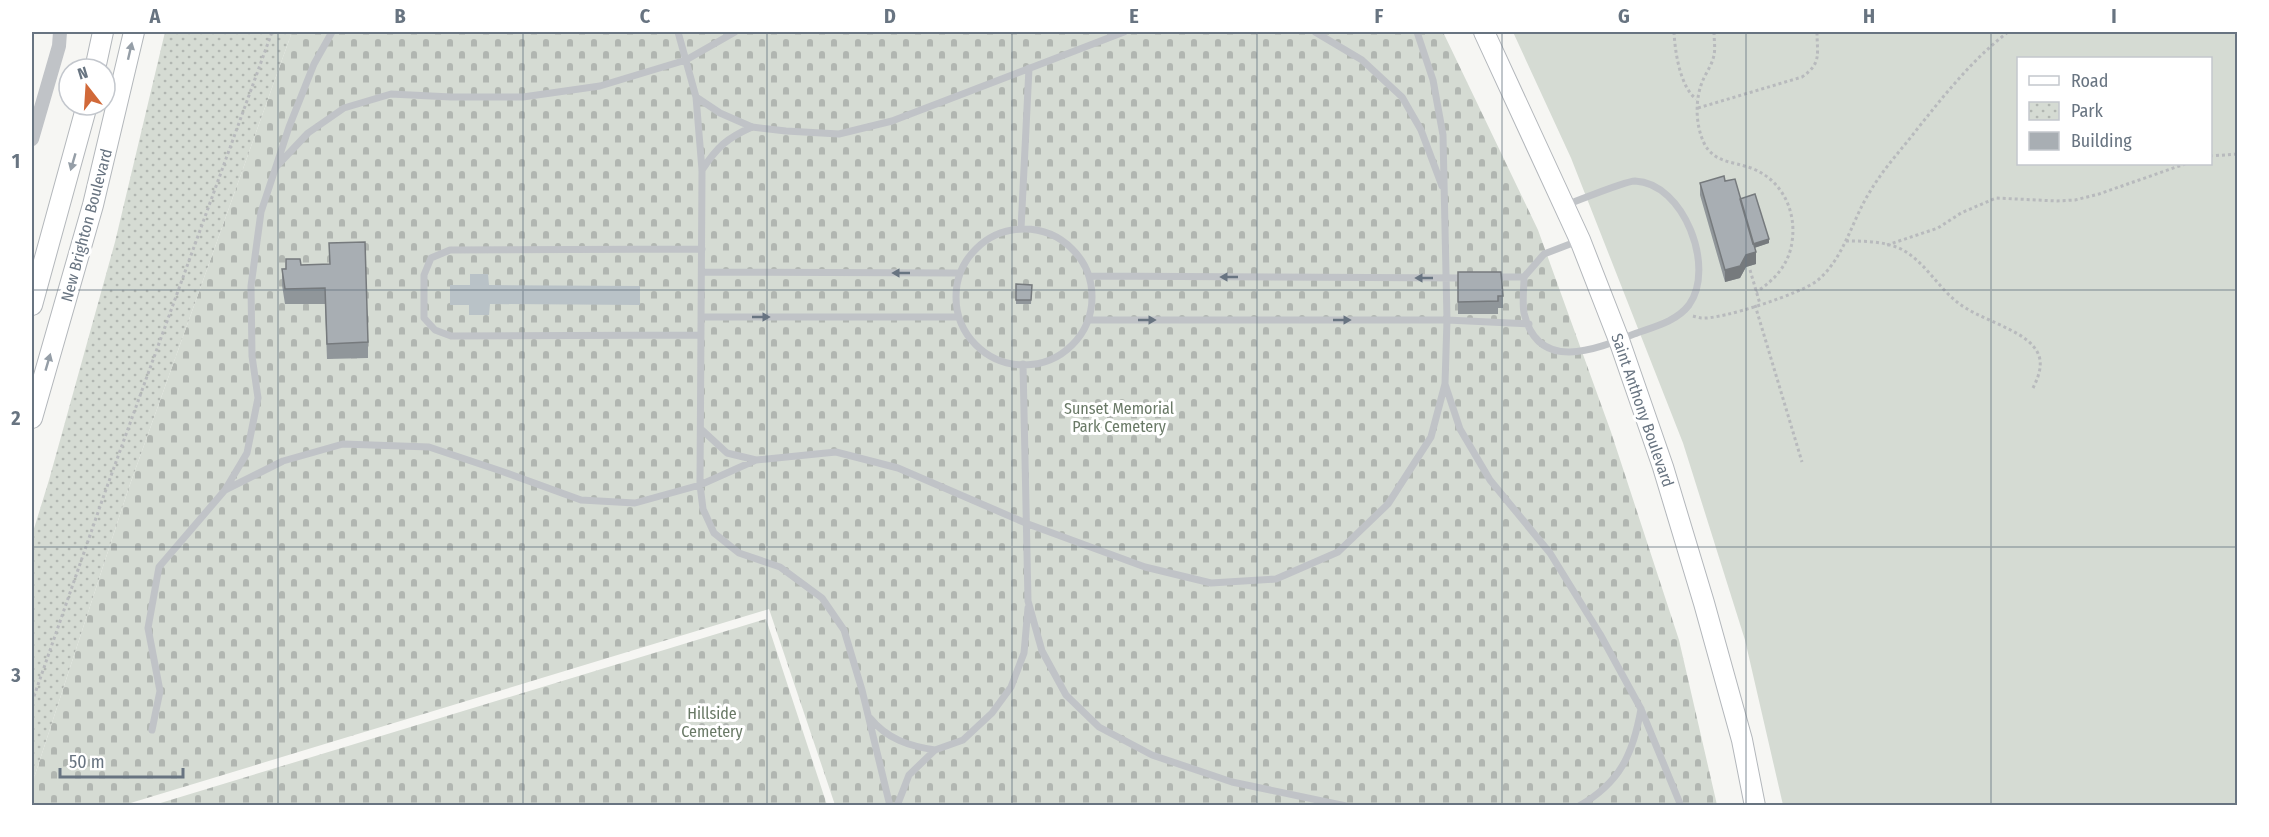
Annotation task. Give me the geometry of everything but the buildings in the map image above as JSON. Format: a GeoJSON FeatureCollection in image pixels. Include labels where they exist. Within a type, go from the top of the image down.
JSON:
{"type":"FeatureCollection","features":[{"type":"Feature","properties":{"kind":"street"},"geometry":{"type":"LineString","coordinates":[[32,139],[59,46],[60,32]]}},
{"type":"Feature","properties":{"kind":"street"},"geometry":{"type":"LineString","coordinates":[[98,57],[104,32]]}},
{"type":"Feature","properties":{"kind":"street","name":"New Brighton Boulevard"},"geometry":{"type":"LineString","coordinates":[[32,418],[93,205],[134,32]]}},
{"type":"Feature","properties":{"kind":"street","name":"Saint Anthony Boulevard"},"geometry":{"type":"LineString","coordinates":[[1484,32],[1580,240],[1619,340],[1663,467],[1704,603],[1742,740],[1755,806]]}},
{"type":"Feature","properties":{"kind":"street","name":"New Brighton Boulevard"},"geometry":{"type":"LineString","coordinates":[[32,304],[84,117]]}},
{"type":"Feature","properties":{"kind":"lane"},"geometry":{"type":"LineString","coordinates":[[152,730],[160,691],[148,628],[159,567],[225,490],[247,453],[258,398],[252,356],[251,286],[261,212],[289,128],[314,64],[332,32]]}},
{"type":"Feature","properties":{"kind":"lane"},"geometry":{"type":"LineString","coordinates":[[678,32],[696,96],[702,170],[700,485],[703,509],[714,533],[739,553],[780,567],[822,598],[844,630],[890,806]]}},
{"type":"Feature","properties":{"kind":"lane"},"geometry":{"type":"LineString","coordinates":[[276,167],[308,133],[344,108],[391,94],[523,97],[600,86],[686,60],[735,32]]}},
{"type":"Feature","properties":{"kind":"lane"},"geometry":{"type":"LineString","coordinates":[[696,96],[720,113],[752,127],[839,134],[892,121],[1124,32]]}},
{"type":"Feature","properties":{"kind":"lane"},"geometry":{"type":"LineString","coordinates":[[1315,32],[1362,60],[1402,98],[1421,130],[1444,191]]}},
{"type":"Feature","properties":{"kind":"lane"},"geometry":{"type":"LineString","coordinates":[[225,490],[284,461],[343,444],[429,447],[581,500],[635,503],[700,485],[756,460],[836,452],[898,468],[1028,524],[1145,567],[1211,583],[1276,579],[1338,552],[1388,504],[1431,437],[1445,384],[1447,320],[1443,135],[1433,80],[1417,32]]}},
{"type":"Feature","properties":{"kind":"lane"},"geometry":{"type":"LineString","coordinates":[[1021,229],[1029,68]]}},
{"type":"Feature","properties":{"kind":"lane"},"geometry":{"type":"LineString","coordinates":[[702,170],[717,147],[734,134],[752,127]]}},
{"type":"Feature","properties":{"kind":"lane"},"geometry":{"type":"LineString","coordinates":[[1564,206],[1633,181],[1646,183],[1669,196],[1687,220],[1699,258],[1696,291],[1682,313],[1674,319],[1593,350],[1558,352],[1535,339],[1524,313],[1524,277],[1544,254],[1580,240]]}},
{"type":"Feature","properties":{"kind":"lane"},"geometry":{"type":"LineString","coordinates":[[1021,229],[1035,230],[1063,241],[1085,265],[1089,276],[1092,300],[1088,320],[1076,341],[1060,355],[1038,364],[1010,364],[980,350],[967,335],[958,317],[955,298],[960,273],[970,254],[988,239],[1006,231],[1021,229]]}},
{"type":"Feature","properties":{"kind":"lane"},"geometry":{"type":"LineString","coordinates":[[701,335],[451,336],[435,330],[424,318],[424,275],[431,258],[450,250],[702,249]]}},
{"type":"Feature","properties":{"kind":"lane"},"geometry":{"type":"LineString","coordinates":[[702,272],[960,273]]}},
{"type":"Feature","properties":{"kind":"lane"},"geometry":{"type":"LineString","coordinates":[[1089,276],[1479,278]]}},
{"type":"Feature","properties":{"kind":"lane"},"geometry":{"type":"LineString","coordinates":[[1490,278],[1524,277]]}},
{"type":"Feature","properties":{"kind":"lane"},"geometry":{"type":"LineString","coordinates":[[702,316],[958,317]]}},
{"type":"Feature","properties":{"kind":"lane"},"geometry":{"type":"LineString","coordinates":[[1088,320],[1447,320],[1529,324]]}},
{"type":"Feature","properties":{"kind":"lane"},"geometry":{"type":"LineString","coordinates":[[897,806],[909,775],[935,750],[963,740],[992,713],[1011,687],[1024,653],[1028,601],[1028,524],[1023,364]]}},
{"type":"Feature","properties":{"kind":"lane"},"geometry":{"type":"LineString","coordinates":[[1445,384],[1460,429],[1490,480],[1550,553],[1600,634],[1641,710],[1681,806]]}},
{"type":"Feature","properties":{"kind":"lane"},"geometry":{"type":"LineString","coordinates":[[701,429],[727,453],[756,460]]}},
{"type":"Feature","properties":{"kind":"lane"},"geometry":{"type":"LineString","coordinates":[[1028,601],[1042,651],[1066,695],[1099,727],[1152,754],[1232,782],[1346,806]]}},
{"type":"Feature","properties":{"kind":"lane"},"geometry":{"type":"LineString","coordinates":[[1579,806],[1599,795],[1621,771],[1636,737],[1641,710]]}},
{"type":"Feature","properties":{"kind":"lane"},"geometry":{"type":"LineString","coordinates":[[868,715],[880,730],[909,746],[935,750]]}},
{"type":"Feature","properties":{"kind":"path"},"geometry":{"type":"LineString","coordinates":[[32,702],[100,505],[272,32]]}},
{"type":"Feature","properties":{"kind":"path"},"geometry":{"type":"LineString","coordinates":[[1674,32],[1681,70],[1689,93],[1696,99]]}},
{"type":"Feature","properties":{"kind":"path"},"geometry":{"type":"LineString","coordinates":[[1714,32],[1713,61],[1696,99],[1705,144],[1725,162],[1751,168],[1766,176],[1779,189],[1792,213],[1794,231],[1791,252],[1780,273],[1756,292]]}},
{"type":"Feature","properties":{"kind":"path"},"geometry":{"type":"LineString","coordinates":[[1698,108],[1802,77],[1814,69],[1817,61],[1816,32]]}},
{"type":"Feature","properties":{"kind":"path"},"geometry":{"type":"LineString","coordinates":[[1682,313],[1701,318],[1718,316],[1793,294],[1817,281],[1832,265],[1846,241],[1857,212],[1887,168],[1962,74],[1985,50],[2008,32]]}},
{"type":"Feature","properties":{"kind":"path"},"geometry":{"type":"LineString","coordinates":[[2212,156],[2238,154]]}},
{"type":"Feature","properties":{"kind":"path"},"geometry":{"type":"LineString","coordinates":[[1887,245],[1938,228],[1982,202],[1996,198],[2075,200],[2182,165]]}},
{"type":"Feature","properties":{"kind":"path"},"geometry":{"type":"LineString","coordinates":[[1846,241],[1873,242],[1898,248],[1912,256],[1959,304],[2024,338],[2034,346],[2040,360],[2040,375],[2033,388]]}},
{"type":"Feature","properties":{"kind":"path"},"geometry":{"type":"LineString","coordinates":[[1750,270],[1757,304],[1802,462]]}},
{"type":"Feature","properties":{"kind":"green space"},"geometry":{"type":"Polygon","coordinates":[[[165,32],[292,32],[128,490],[32,784],[32,535],[115,242],[165,32]]]}},
{"type":"Feature","properties":{"kind":"green space","name":"Sunset Memorial Park Cemetery"},"geometry":{"type":"Polygon","coordinates":[[[292,32],[1443,32],[1538,230],[1611,432],[1679,640],[1717,805],[835,805],[769,609],[124,805],[32,806],[32,784],[128,490],[292,32]]]}},
{"type":"Feature","properties":{"kind":"green space"},"geometry":{"type":"Polygon","coordinates":[[[1513,32],[2237,32],[2237,805],[1783,805],[1745,640],[1683,443],[1571,158],[1513,32]]]}},
{"type":"Feature","properties":{"kind":"green space","name":"Hillside Cemetery"},"geometry":{"type":"Polygon","coordinates":[[[766,619],[827,805],[154,805],[766,619]]]}},
{"type":"Feature","properties":{"kind":"shaded area"},"geometry":{"type":"Polygon","coordinates":[[[470,274],[488,274],[489,285],[640,286],[640,305],[490,304],[489,315],[469,315],[469,305],[450,305],[450,285],[470,285],[470,274]]]}}]}
